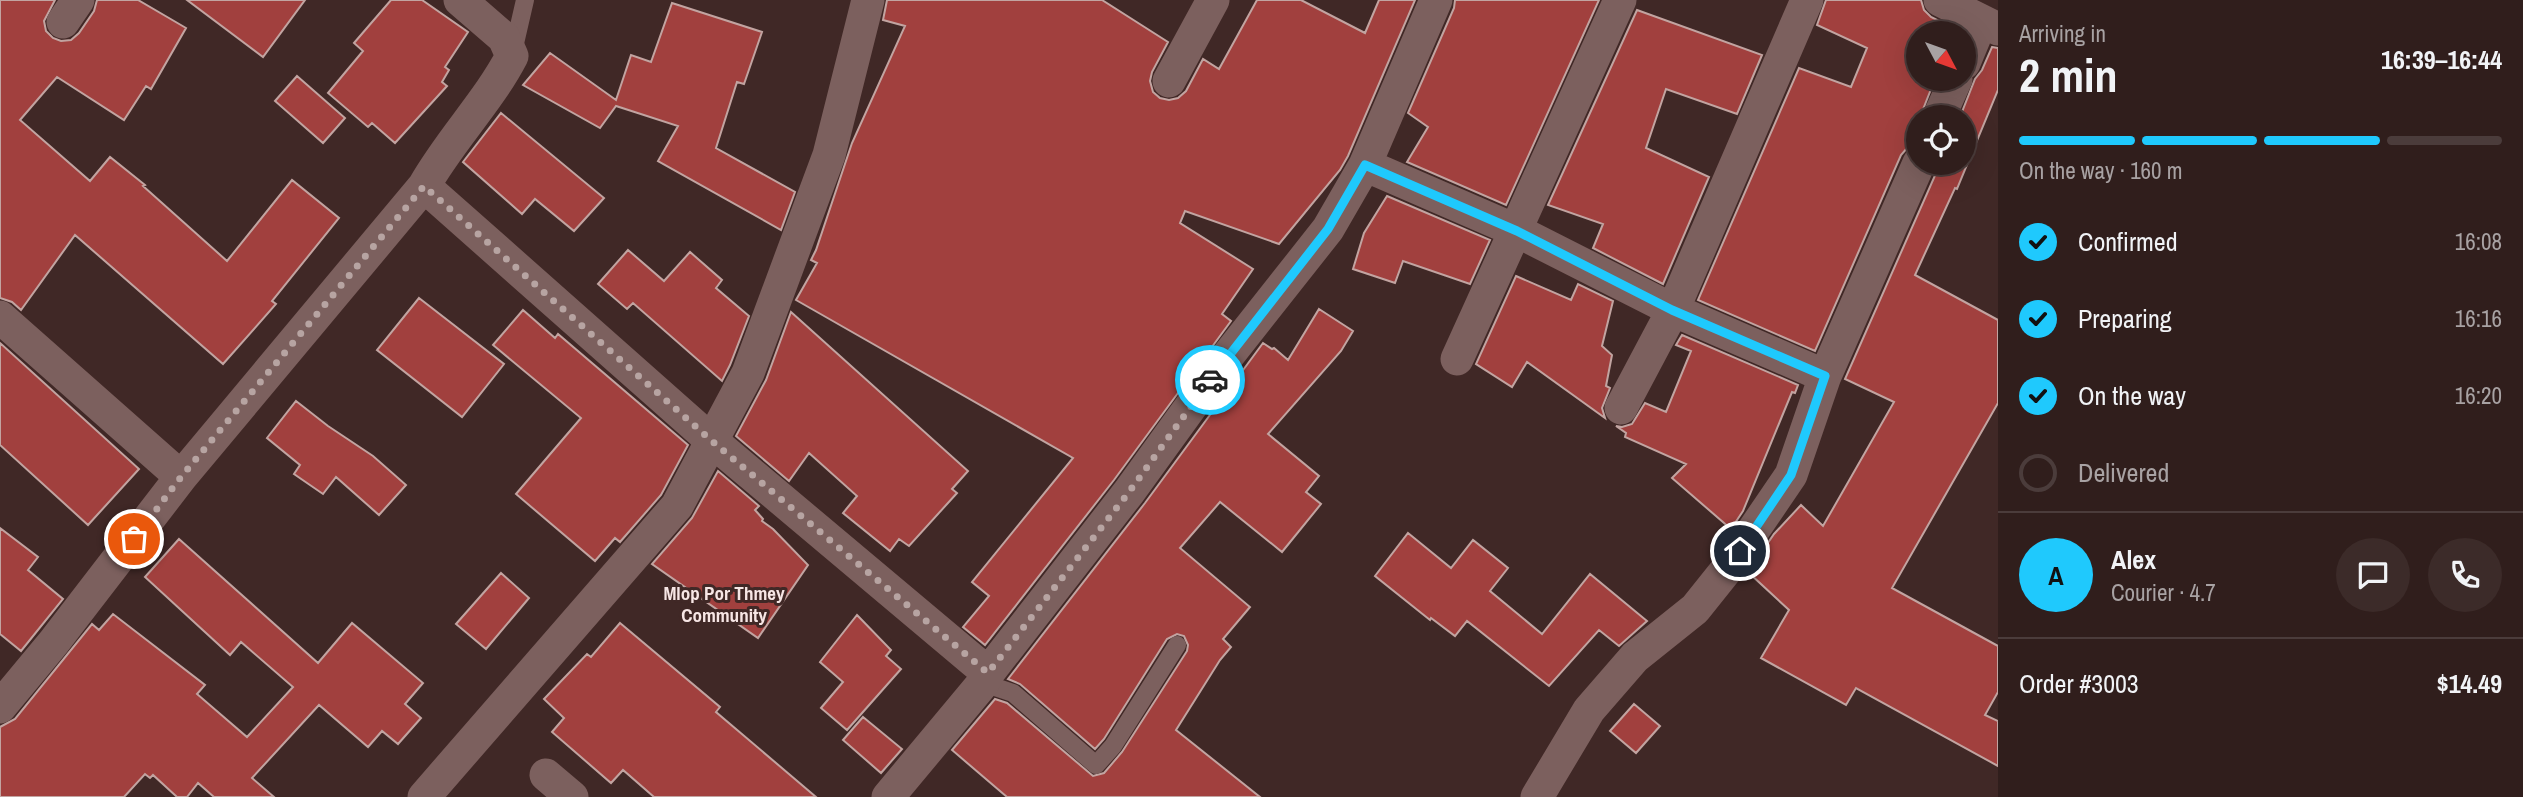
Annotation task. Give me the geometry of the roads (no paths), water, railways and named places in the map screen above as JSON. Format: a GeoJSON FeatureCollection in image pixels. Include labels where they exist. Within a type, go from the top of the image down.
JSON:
{"type":"FeatureCollection","features":[{"type":"Feature","properties":{"kind":"street"},"geometry":{"type":"LineString","coordinates":[[0,708],[181,477],[424,186],[436,165],[499,82],[513,56],[504,38],[460,0]]}},
{"type":"Feature","properties":{"kind":"street"},"geometry":{"type":"LineString","coordinates":[[424,797],[677,506],[748,373],[829,156],[868,0]]}},
{"type":"Feature","properties":{"kind":"street"},"geometry":{"type":"LineString","coordinates":[[1169,81],[1213,0]]}},
{"type":"Feature","properties":{"kind":"street"},"geometry":{"type":"LineString","coordinates":[[888,797],[985,678],[1129,492],[1223,362],[1328,229],[1365,165],[1436,0]]}},
{"type":"Feature","properties":{"kind":"street"},"geometry":{"type":"LineString","coordinates":[[1457,359],[1620,0]]}},
{"type":"Feature","properties":{"kind":"street"},"geometry":{"type":"LineString","coordinates":[[1620,408],[1672,310],[1807,0]]}},
{"type":"Feature","properties":{"kind":"street"},"geometry":{"type":"LineString","coordinates":[[1945,1],[1990,26],[1976,46]]}},
{"type":"Feature","properties":{"kind":"street"},"geometry":{"type":"LineString","coordinates":[[1365,165],[1517,231],[1672,310],[1825,376]]}},
{"type":"Feature","properties":{"kind":"street"},"geometry":{"type":"LineString","coordinates":[[1537,797],[1589,710],[1635,657],[1695,609],[1727,569],[1791,475],[1825,376],[1914,175]]}},
{"type":"Feature","properties":{"kind":"street"},"geometry":{"type":"LineString","coordinates":[[424,186],[985,678]]}},
{"type":"Feature","properties":{"kind":"street"},"geometry":{"type":"LineString","coordinates":[[0,317],[181,477]]}},
{"type":"Feature","properties":{"kind":"street"},"geometry":{"type":"LineString","coordinates":[[545,775],[572,797]]}},
{"type":"Feature","properties":{"kind":"lane"},"geometry":{"type":"LineString","coordinates":[[513,56],[525,0]]}},
{"type":"Feature","properties":{"kind":"lane"},"geometry":{"type":"LineString","coordinates":[[985,678],[1013,693],[1096,765],[1113,746],[1177,645]]}},
{"type":"Feature","properties":{"kind":"district","name":"Mlop Por Thmey Community"},"geometry":{"type":"Point","coordinates":[724,604]}}]}
